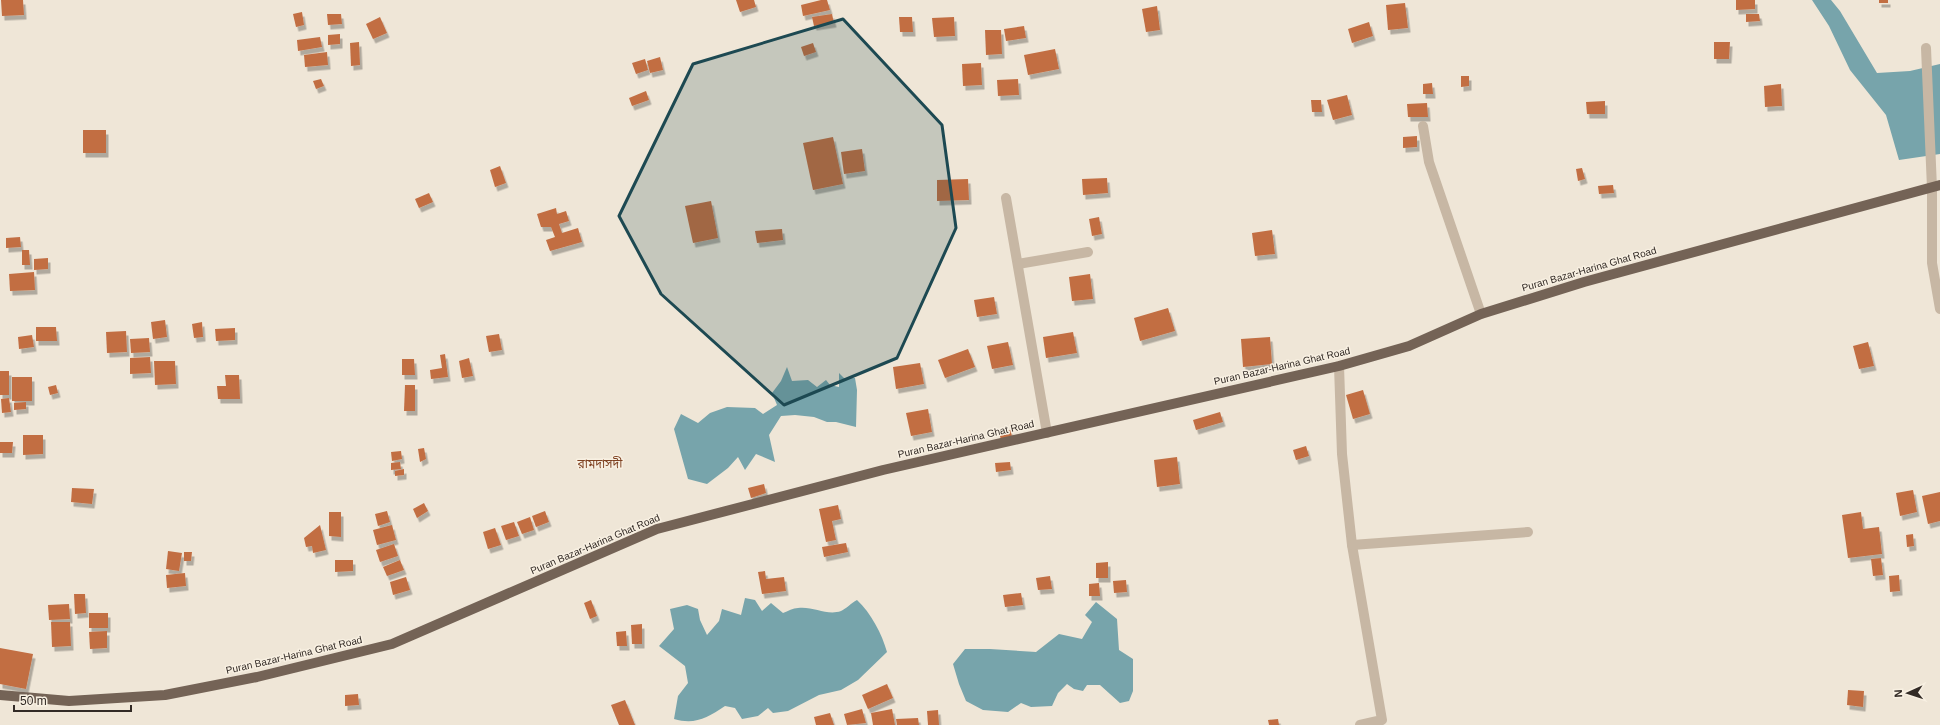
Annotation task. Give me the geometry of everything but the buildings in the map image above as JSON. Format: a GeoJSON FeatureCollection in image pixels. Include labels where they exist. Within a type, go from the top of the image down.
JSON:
{"type":"FeatureCollection","features":[{"type":"Feature","properties":{"kind":"main road","name":"Puran Bazar-Harina Ghat Road"},"geometry":{"type":"LineString","coordinates":[[0,695],[69,701],[165,695],[257,677],[384,646],[657,529],[883,470],[1338,366],[1409,346],[1481,314],[1584,282],[1869,203],[1936,187]]}},
{"type":"Feature","properties":{"kind":"street"},"geometry":{"type":"LineString","coordinates":[[1926,48],[1936,187],[1932,263],[1940,309]]}},
{"type":"Feature","properties":{"kind":"street"},"geometry":{"type":"LineString","coordinates":[[1423,126],[1429,162],[1481,314]]}},
{"type":"Feature","properties":{"kind":"street"},"geometry":{"type":"LineString","coordinates":[[1006,198],[1047,432]]}},
{"type":"Feature","properties":{"kind":"street"},"geometry":{"type":"LineString","coordinates":[[1018,264],[1088,252]]}},
{"type":"Feature","properties":{"kind":"street"},"geometry":{"type":"LineString","coordinates":[[1338,366],[1342,454],[1352,545],[1382,720],[1360,725]]}},
{"type":"Feature","properties":{"kind":"street"},"geometry":{"type":"LineString","coordinates":[[1352,545],[1528,532]]}},
{"type":"Feature","properties":{"kind":"highlighted area"},"geometry":{"type":"Polygon","coordinates":[[[843,19],[942,125],[956,228],[897,358],[784,405],[661,294],[619,216],[693,64],[843,19]]]}},
{"type":"Feature","properties":{"kind":"water"},"geometry":{"type":"Polygon","coordinates":[[[1812,0],[1831,0],[1840,11],[1877,73],[1910,71],[1940,64],[1940,154],[1899,160],[1886,115],[1850,70],[1829,26],[1812,0]]]}},
{"type":"Feature","properties":{"kind":"water"},"geometry":{"type":"Polygon","coordinates":[[[787,367],[792,381],[808,380],[817,387],[826,380],[830,385],[839,387],[839,373],[844,378],[855,378],[857,390],[856,427],[836,422],[827,422],[814,417],[795,415],[781,416],[769,435],[775,462],[756,454],[745,470],[738,457],[728,468],[707,484],[688,479],[674,429],[681,414],[698,423],[710,413],[727,407],[755,408],[763,414],[777,405],[772,393],[781,381],[787,367]]]}},
{"type":"Feature","properties":{"kind":"water"},"geometry":{"type":"Polygon","coordinates":[[[745,598],[755,600],[762,611],[771,603],[783,613],[794,608],[809,608],[825,612],[836,612],[843,610],[857,600],[867,611],[875,624],[887,652],[858,680],[841,690],[819,695],[788,711],[773,713],[768,708],[758,716],[742,719],[735,708],[725,706],[706,717],[695,721],[681,721],[674,719],[678,696],[688,683],[685,666],[659,646],[674,629],[670,609],[687,605],[698,609],[700,620],[707,635],[719,621],[722,609],[741,615],[745,598]]]}},
{"type":"Feature","properties":{"kind":"water"},"geometry":{"type":"Polygon","coordinates":[[[1096,602],[1117,619],[1119,650],[1133,659],[1133,691],[1129,701],[1120,703],[1100,685],[1087,685],[1083,691],[1074,689],[1067,684],[1058,693],[1052,706],[1031,707],[1021,703],[1008,712],[983,710],[966,701],[953,664],[965,649],[1036,652],[1059,634],[1082,639],[1092,622],[1085,615],[1096,602]]]}},
{"type":"Feature","properties":{"kind":"district","name":"রামদাসদী"},"geometry":{"type":"Point","coordinates":[600,464]}}]}
